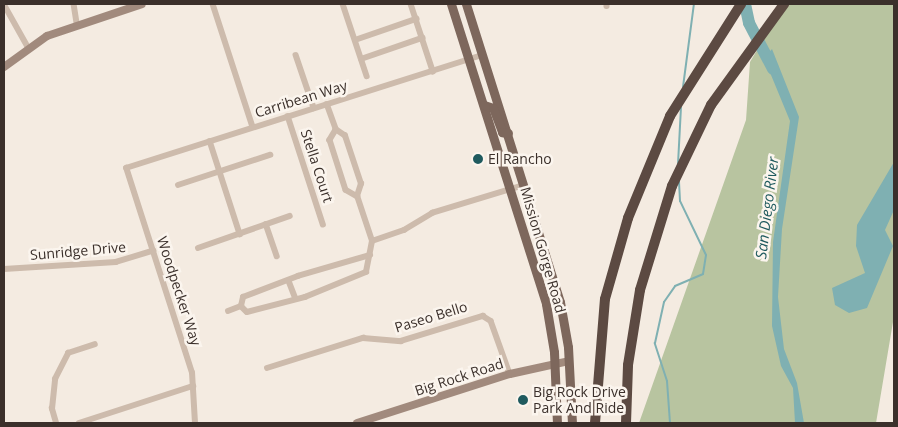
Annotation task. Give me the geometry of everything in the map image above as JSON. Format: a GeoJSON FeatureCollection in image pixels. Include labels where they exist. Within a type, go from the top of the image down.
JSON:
{"type":"FeatureCollection","features":[{"type":"Feature","properties":{"kind":"highway"},"geometry":{"type":"LineString","coordinates":[[595,423],[599,339],[615,259],[644,172],[670,116],[741,4]]}},
{"type":"Feature","properties":{"kind":"highway"},"geometry":{"type":"LineString","coordinates":[[626,423],[628,365],[640,290],[672,186],[711,105],[784,4]]}},
{"type":"Feature","properties":{"kind":"main road","name":"Mission Gorge Road"},"geometry":{"type":"LineString","coordinates":[[451,4],[470,59],[546,304],[555,362],[557,423]]}},
{"type":"Feature","properties":{"kind":"main road","name":"Mission Gorge Road"},"geometry":{"type":"LineString","coordinates":[[466,4],[525,185],[560,302],[569,361],[572,423]]}},
{"type":"Feature","properties":{"kind":"main road"},"geometry":{"type":"LineString","coordinates":[[484,105],[493,108],[502,132],[508,133]]}},
{"type":"Feature","properties":{"kind":"street"},"geometry":{"type":"LineString","coordinates":[[4,4],[28,46]]}},
{"type":"Feature","properties":{"kind":"street"},"geometry":{"type":"LineString","coordinates":[[74,4],[77,23]]}},
{"type":"Feature","properties":{"kind":"street"},"geometry":{"type":"LineString","coordinates":[[4,67],[28,46],[77,23],[142,4]]}},
{"type":"Feature","properties":{"kind":"street"},"geometry":{"type":"LineString","coordinates":[[213,4],[254,127]]}},
{"type":"Feature","properties":{"kind":"street"},"geometry":{"type":"LineString","coordinates":[[343,4],[367,76]]}},
{"type":"Feature","properties":{"kind":"street"},"geometry":{"type":"LineString","coordinates":[[411,4],[433,71]]}},
{"type":"Feature","properties":{"kind":"street"},"geometry":{"type":"LineString","coordinates":[[355,40],[416,19]]}},
{"type":"Feature","properties":{"kind":"street"},"geometry":{"type":"LineString","coordinates":[[361,59],[422,38]]}},
{"type":"Feature","properties":{"kind":"street"},"geometry":{"type":"LineString","coordinates":[[296,55],[314,108]]}},
{"type":"Feature","properties":{"kind":"street","name":"Carribean Way"},"geometry":{"type":"LineString","coordinates":[[126,168],[483,55]]}},
{"type":"Feature","properties":{"kind":"street"},"geometry":{"type":"LineString","coordinates":[[241,306],[247,312],[366,272],[372,240],[357,196],[361,184],[345,136],[336,130],[327,105]]}},
{"type":"Feature","properties":{"kind":"street","name":"Stella Court"},"geometry":{"type":"LineString","coordinates":[[288,116],[323,224]]}},
{"type":"Feature","properties":{"kind":"street"},"geometry":{"type":"LineString","coordinates":[[336,130],[330,140],[341,176],[346,190],[357,196]]}},
{"type":"Feature","properties":{"kind":"street"},"geometry":{"type":"LineString","coordinates":[[210,141],[240,234]]}},
{"type":"Feature","properties":{"kind":"street"},"geometry":{"type":"LineString","coordinates":[[178,185],[270,155]]}},
{"type":"Feature","properties":{"kind":"street","name":"Woodpecker Way"},"geometry":{"type":"LineString","coordinates":[[126,168],[153,250],[193,386],[195,423]]}},
{"type":"Feature","properties":{"kind":"street"},"geometry":{"type":"LineString","coordinates":[[372,240],[404,230],[432,213],[525,185]]}},
{"type":"Feature","properties":{"kind":"street"},"geometry":{"type":"LineString","coordinates":[[198,248],[290,216]]}},
{"type":"Feature","properties":{"kind":"street"},"geometry":{"type":"LineString","coordinates":[[266,224],[277,256]]}},
{"type":"Feature","properties":{"kind":"street","name":"Sunridge Drive"},"geometry":{"type":"LineString","coordinates":[[4,269],[116,262],[153,250]]}},
{"type":"Feature","properties":{"kind":"street"},"geometry":{"type":"LineString","coordinates":[[241,306],[243,297],[289,281],[370,258]]}},
{"type":"Feature","properties":{"kind":"street"},"geometry":{"type":"LineString","coordinates":[[289,281],[295,297]]}},
{"type":"Feature","properties":{"kind":"street"},"geometry":{"type":"LineString","coordinates":[[228,311],[241,306]]}},
{"type":"Feature","properties":{"kind":"street","name":"Paseo Bello"},"geometry":{"type":"LineString","coordinates":[[267,368],[363,338],[401,341],[483,316],[491,321],[510,374]]}},
{"type":"Feature","properties":{"kind":"street"},"geometry":{"type":"LineString","coordinates":[[56,423],[52,409],[55,379],[68,353],[95,344]]}},
{"type":"Feature","properties":{"kind":"street","name":"Big Rock Road"},"geometry":{"type":"LineString","coordinates":[[357,423],[510,374],[555,362],[569,361]]}},
{"type":"Feature","properties":{"kind":"street"},"geometry":{"type":"LineString","coordinates":[[79,423],[193,386]]}},
{"type":"Feature","properties":{"kind":"green space"},"geometry":{"type":"Polygon","coordinates":[[[779,4],[894,4],[894,316],[876,423],[639,423],[746,120],[750,62],[780,11],[779,4]]]}},
{"type":"Feature","properties":{"kind":"water"},"geometry":{"type":"Polygon","coordinates":[[[772,49],[799,117],[782,229],[778,297],[784,349],[797,383],[804,423],[795,423],[793,388],[781,366],[772,326],[773,242],[790,121],[764,58],[772,49]]]}},
{"type":"Feature","properties":{"kind":"water"},"geometry":{"type":"Polygon","coordinates":[[[894,162],[894,210],[885,230],[893,246],[867,308],[849,313],[835,305],[832,288],[865,273],[856,246],[857,225],[894,162]]]}},
{"type":"Feature","properties":{"kind":"waterway"},"geometry":{"type":"LineString","coordinates":[[683,87],[694,4]]}},
{"type":"Feature","properties":{"kind":"waterway","name":"San Diego River"},"geometry":{"type":"LineString","coordinates":[[745,4],[749,23],[773,69]]}},
{"type":"Feature","properties":{"kind":"waterway"},"geometry":{"type":"LineString","coordinates":[[678,164],[681,107]]}},
{"type":"Feature","properties":{"kind":"waterway"},"geometry":{"type":"LineString","coordinates":[[670,423],[667,381],[655,343],[664,302],[675,286],[703,274],[706,255],[680,201],[679,181]]}},
{"type":"Feature","properties":{"kind":"place","name":"El Rancho"},"geometry":{"type":"Point","coordinates":[478,159]}},
{"type":"Feature","properties":{"kind":"place","name":"Big Rock Drive Park And Ride"},"geometry":{"type":"Point","coordinates":[523,400]}}]}
